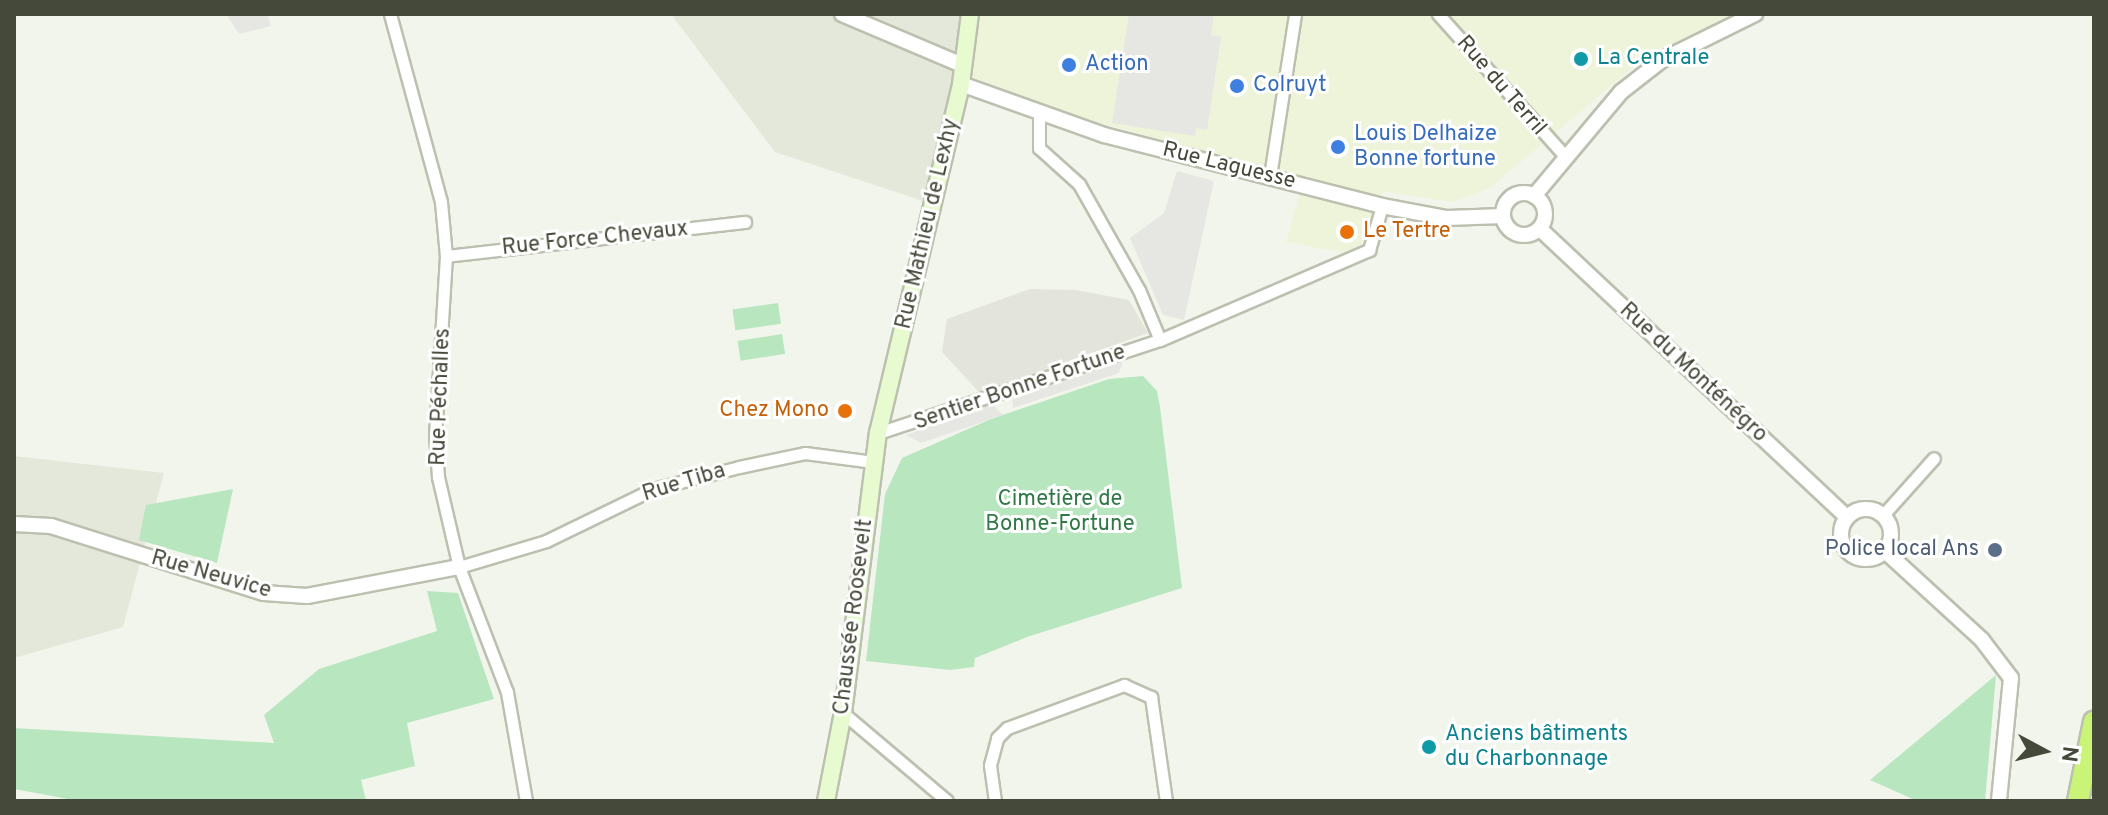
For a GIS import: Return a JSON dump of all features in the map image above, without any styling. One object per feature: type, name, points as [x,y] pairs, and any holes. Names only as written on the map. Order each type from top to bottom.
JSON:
[{"type":"highway","points":[[2078,801],[2094,722]]},
{"type":"main road","name":"Rue Mathieu de Lexhy","points":[[878,433],[961,84],[970,14]]},
{"type":"main road","name":"Chaussée Roosevelt","points":[[826,801],[843,713],[878,433]]},
{"type":"street","name":"Rue Péchalles","points":[[390,14],[438,188],[446,256],[435,434],[438,477],[459,567],[507,692],[526,801]]},
{"type":"street","points":[[842,14],[962,65]]},
{"type":"street","points":[[1270,176],[1295,14]]},
{"type":"street","name":"Rue du Terril","points":[[1438,14],[1565,156]]},
{"type":"street","points":[[1534,196],[1544,208],[1540,229],[1528,236],[1514,233],[1503,216],[1510,198],[1534,196],[1621,92],[1662,60],[1755,14]]},
{"type":"street","name":"Rue Laguesse","points":[[961,84],[1039,114],[1382,206],[1447,218],[1503,216]]},
{"type":"street","points":[[1039,114],[1039,148],[1079,184],[1139,290],[1160,340]]},
{"type":"street","name":"Sentier Bonne Fortune","points":[[878,433],[1160,340],[1369,250],[1382,206]]},
{"type":"street","name":"Rue Force Chevaux","points":[[446,256],[745,222]]},
{"type":"street","name":"Rue du Monténégro","points":[[1540,229],[1847,517]]},
{"type":"street","name":"Rue Tiba","points":[[459,567],[546,541],[653,489],[805,453],[873,462]]},
{"type":"street","points":[[1883,515],[1934,458]]},
{"type":"street","points":[[1865,508],[1883,515],[1891,535],[1885,551],[1867,559],[1850,554],[1841,533],[1847,517],[1865,508]]},
{"type":"street","name":"Rue Neuvice","points":[[14,524],[51,526],[264,593],[307,596],[459,567]]},
{"type":"street","points":[[1885,551],[1982,640],[2011,678],[1999,801]]},
{"type":"street","points":[[995,801],[990,765],[997,738],[1007,728],[1124,685],[1151,697],[1166,801]]},
{"type":"street","points":[[843,713],[947,801]]},
{"type":"shaded area","points":[[226,14],[267,14],[271,26],[239,34]]},
{"type":"shaded area","points":[[671,14],[972,14],[932,204],[775,152]]},
{"type":"shaded area","points":[[979,14],[1740,14],[1647,55],[1490,188],[1452,202],[1383,191],[1361,247],[1346,253],[1286,242],[1304,178],[1067,114],[973,77]]},
{"type":"shaded area","points":[[1129,14],[1214,14],[1211,35],[1221,37],[1207,130],[1196,128],[1195,136],[1112,123]]},
{"type":"shaded area","points":[[1177,171],[1214,181],[1184,320],[1163,315],[1130,238],[1164,213]]},
{"type":"shaded area","points":[[1030,289],[1076,290],[1129,300],[1148,333],[980,393],[942,352],[947,319]]},
{"type":"shaded area","points":[[1124,359],[1119,373],[1013,408],[1012,398]]},
{"type":"shaded area","points":[[992,404],[1003,415],[921,443],[906,435]]},
{"type":"shaded area","points":[[14,456],[164,473],[123,627],[14,658]]},
{"type":"green space","points":[[778,303],[781,324],[735,330],[732,309]]},
{"type":"green space","points":[[782,334],[785,354],[741,361],[738,341]]},
{"type":"green space","name":"Cimetière de Bonne-Fortune","points":[[1143,376],[1157,391],[1160,407],[1182,588],[1027,637],[975,658],[974,667],[950,670],[866,661],[885,494],[902,458],[991,419],[1109,379]]},
{"type":"green space","points":[[233,489],[217,563],[139,540],[146,505]]},
{"type":"green space","points":[[427,591],[458,593],[494,699],[407,723],[415,766],[361,780],[366,801],[79,801],[14,789],[14,728],[274,743],[264,715],[319,669],[437,631]]},
{"type":"green space","points":[[1996,675],[1985,801],[1917,801],[1870,780]]},
{"type":"place","name":"La Centrale","points":[[1581,59]]},
{"type":"place","name":"Action","points":[[1069,65]]},
{"type":"place","name":"Colruyt","points":[[1237,86]]},
{"type":"place","name":"Louis Delhaize Bonne fortune","points":[[1338,147]]},
{"type":"place","name":"Le Tertre","points":[[1347,232]]},
{"type":"place","name":"Chez Mono","points":[[845,411]]},
{"type":"place","name":"Police local Ans","points":[[1995,550]]},
{"type":"place","name":"Anciens bâtiments du Charbonnage","points":[[1429,747]]}]
